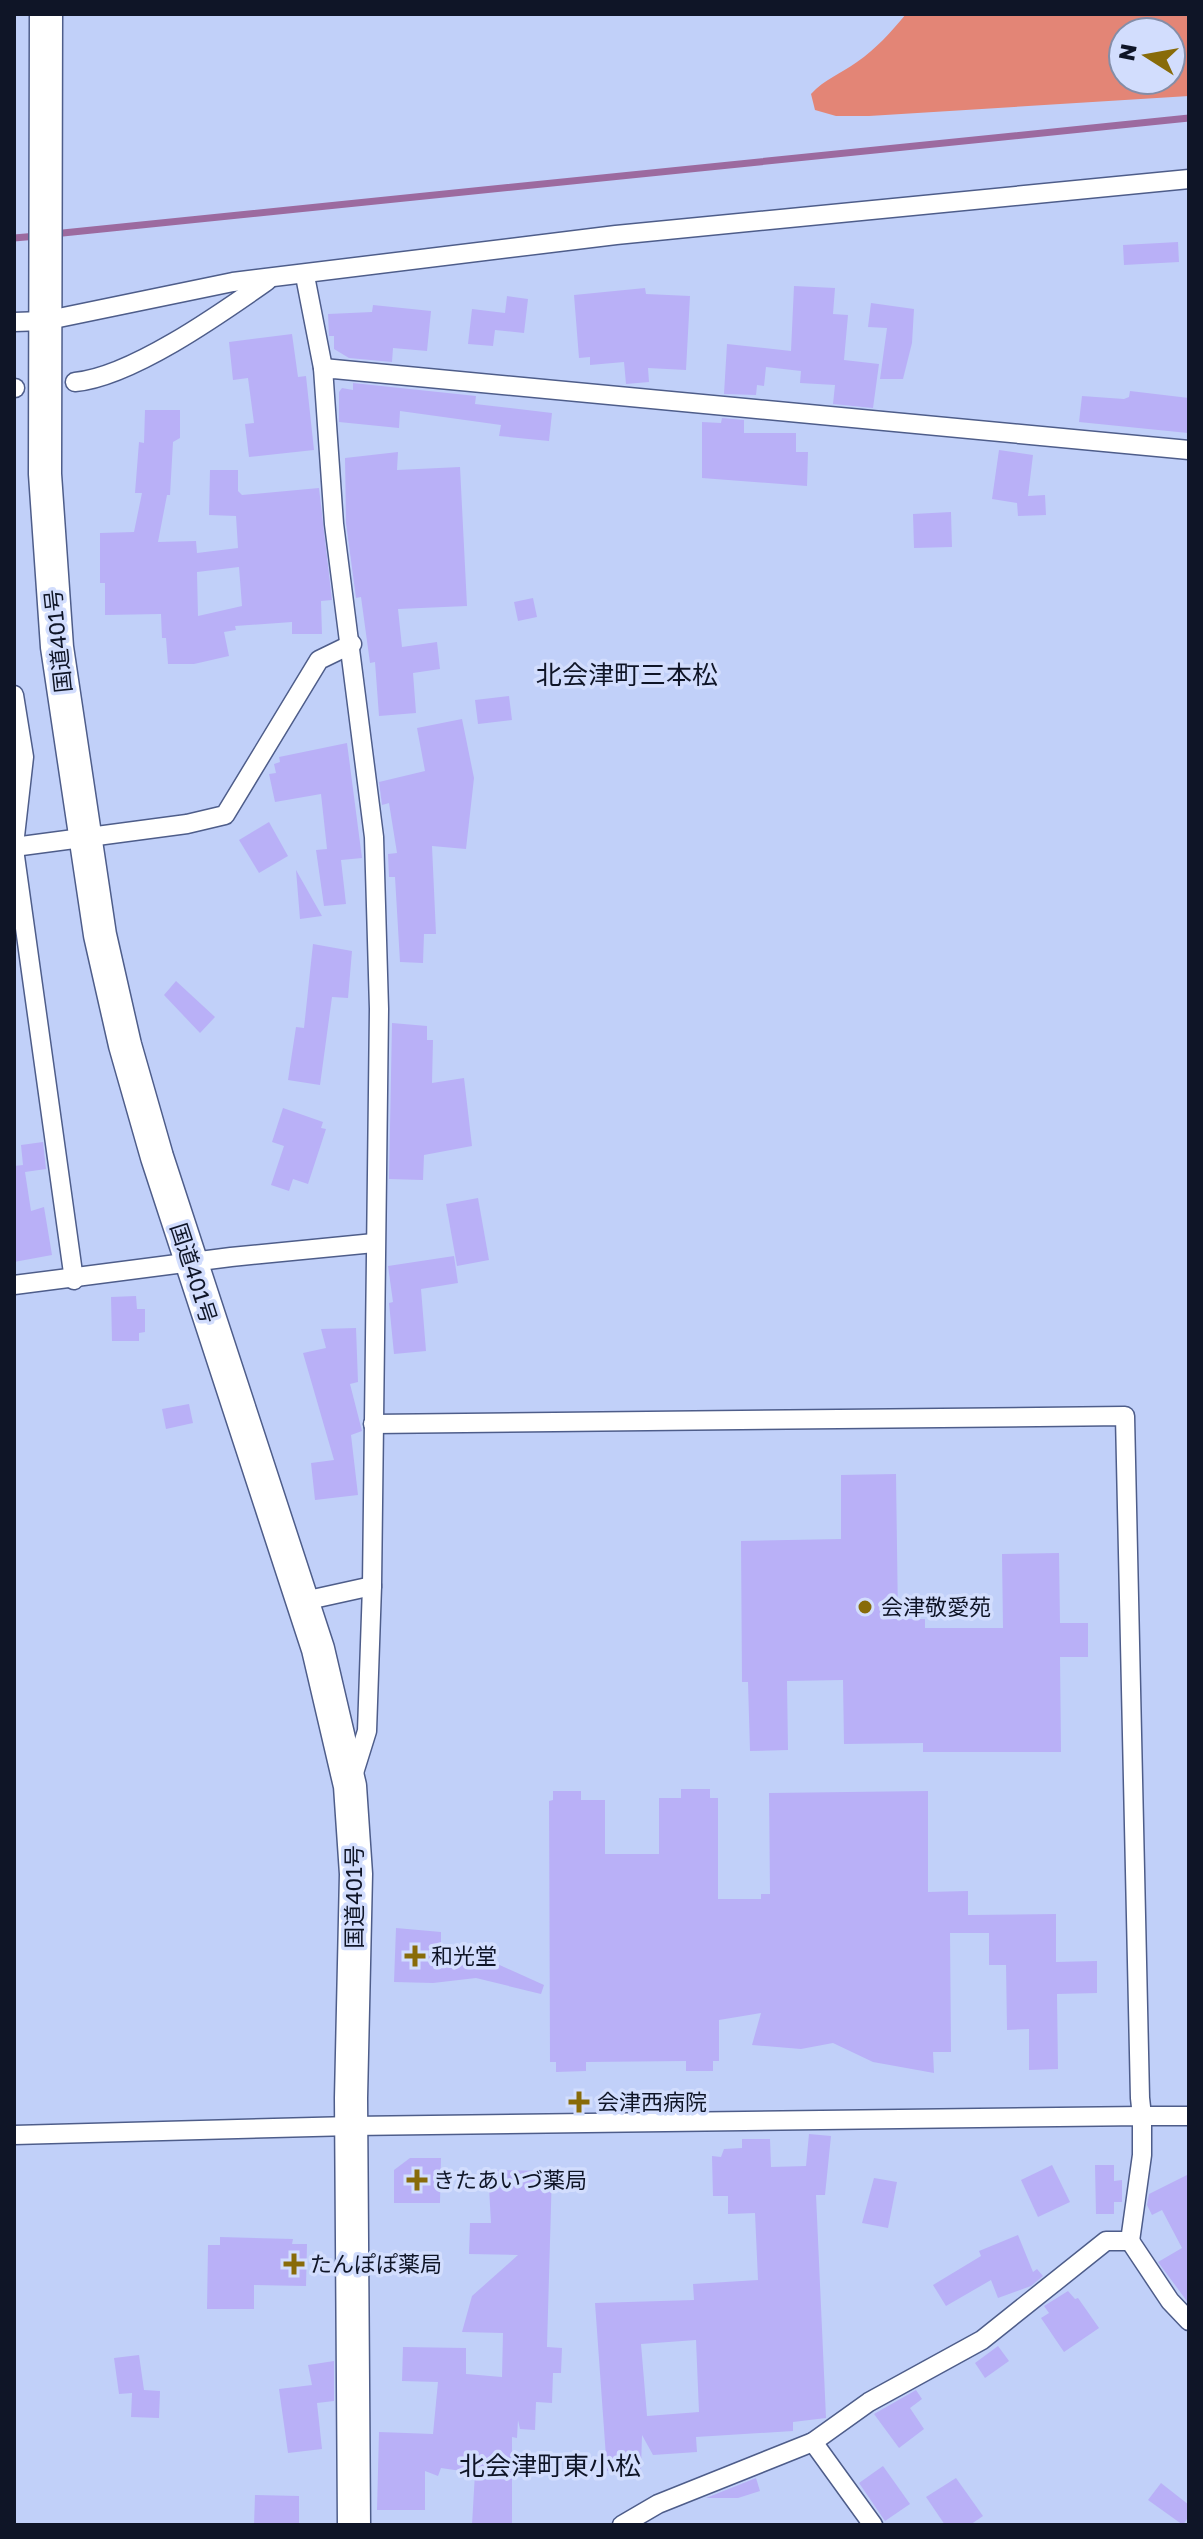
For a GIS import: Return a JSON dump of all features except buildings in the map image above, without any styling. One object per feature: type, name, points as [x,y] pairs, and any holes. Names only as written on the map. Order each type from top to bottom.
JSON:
[{"type":"highway","name":"国道401号","points":[[46,14],[34,314],[57,647],[100,935],[125,1045],[191,1262],[304,1601],[333,1704],[350,1786],[356,1874],[352,2126],[354,2525]]},
{"type":"street","points":[[34,314],[233,282],[305,276],[630,234],[1189,179]]},
{"type":"street","points":[[305,276],[323,368],[334,524],[352,644],[374,853],[379,1009],[372,1586],[367,1731],[350,1786]]},
{"type":"street","points":[[75,382],[92,381],[128,366],[235,304],[269,279]]},
{"type":"street","points":[[323,368],[1189,450]]},
{"type":"street","points":[[14,847],[187,824],[225,815],[319,660],[352,644]]},
{"type":"street","points":[[14,695],[24,757],[14,847],[74,1280]]},
{"type":"street","points":[[14,1285],[374,1243]]},
{"type":"street","points":[[373,1424],[1125,1416],[1142,2116],[1142,2155],[1130,2241],[1170,2301],[1189,2321]]},
{"type":"street","points":[[304,1601],[372,1586]]},
{"type":"street","points":[[14,2135],[352,2126],[1189,2116]]},
{"type":"street","points":[[622,2525],[658,2504],[813,2442],[869,2402],[982,2340],[1106,2241],[1130,2241]]},
{"type":"street","points":[[813,2442],[873,2525]]},
{"type":"shaded area","points":[[906,14],[1189,14],[1189,96],[869,116],[836,116],[815,110],[811,94],[871,52]]},
{"type":"waterway","points":[[53,234],[1189,118]]},
{"type":"waterway","points":[[14,238],[37,236]]},
{"type":"place","name":"会津敬愛苑","points":[[865,1607]]},
{"type":"place","name":"和光堂","points":[[415,1956]]},
{"type":"place","name":"会津西病院","points":[[579,2102]]},
{"type":"place","name":"きたあいづ薬局","points":[[417,2180]]},
{"type":"place","name":"たんぽぽ薬局","points":[[294,2264]]},
{"type":"district","name":"北会津町三本松","points":[[627,675]]},
{"type":"district","name":"北会津町東小松","points":[[550,2466]]}]
